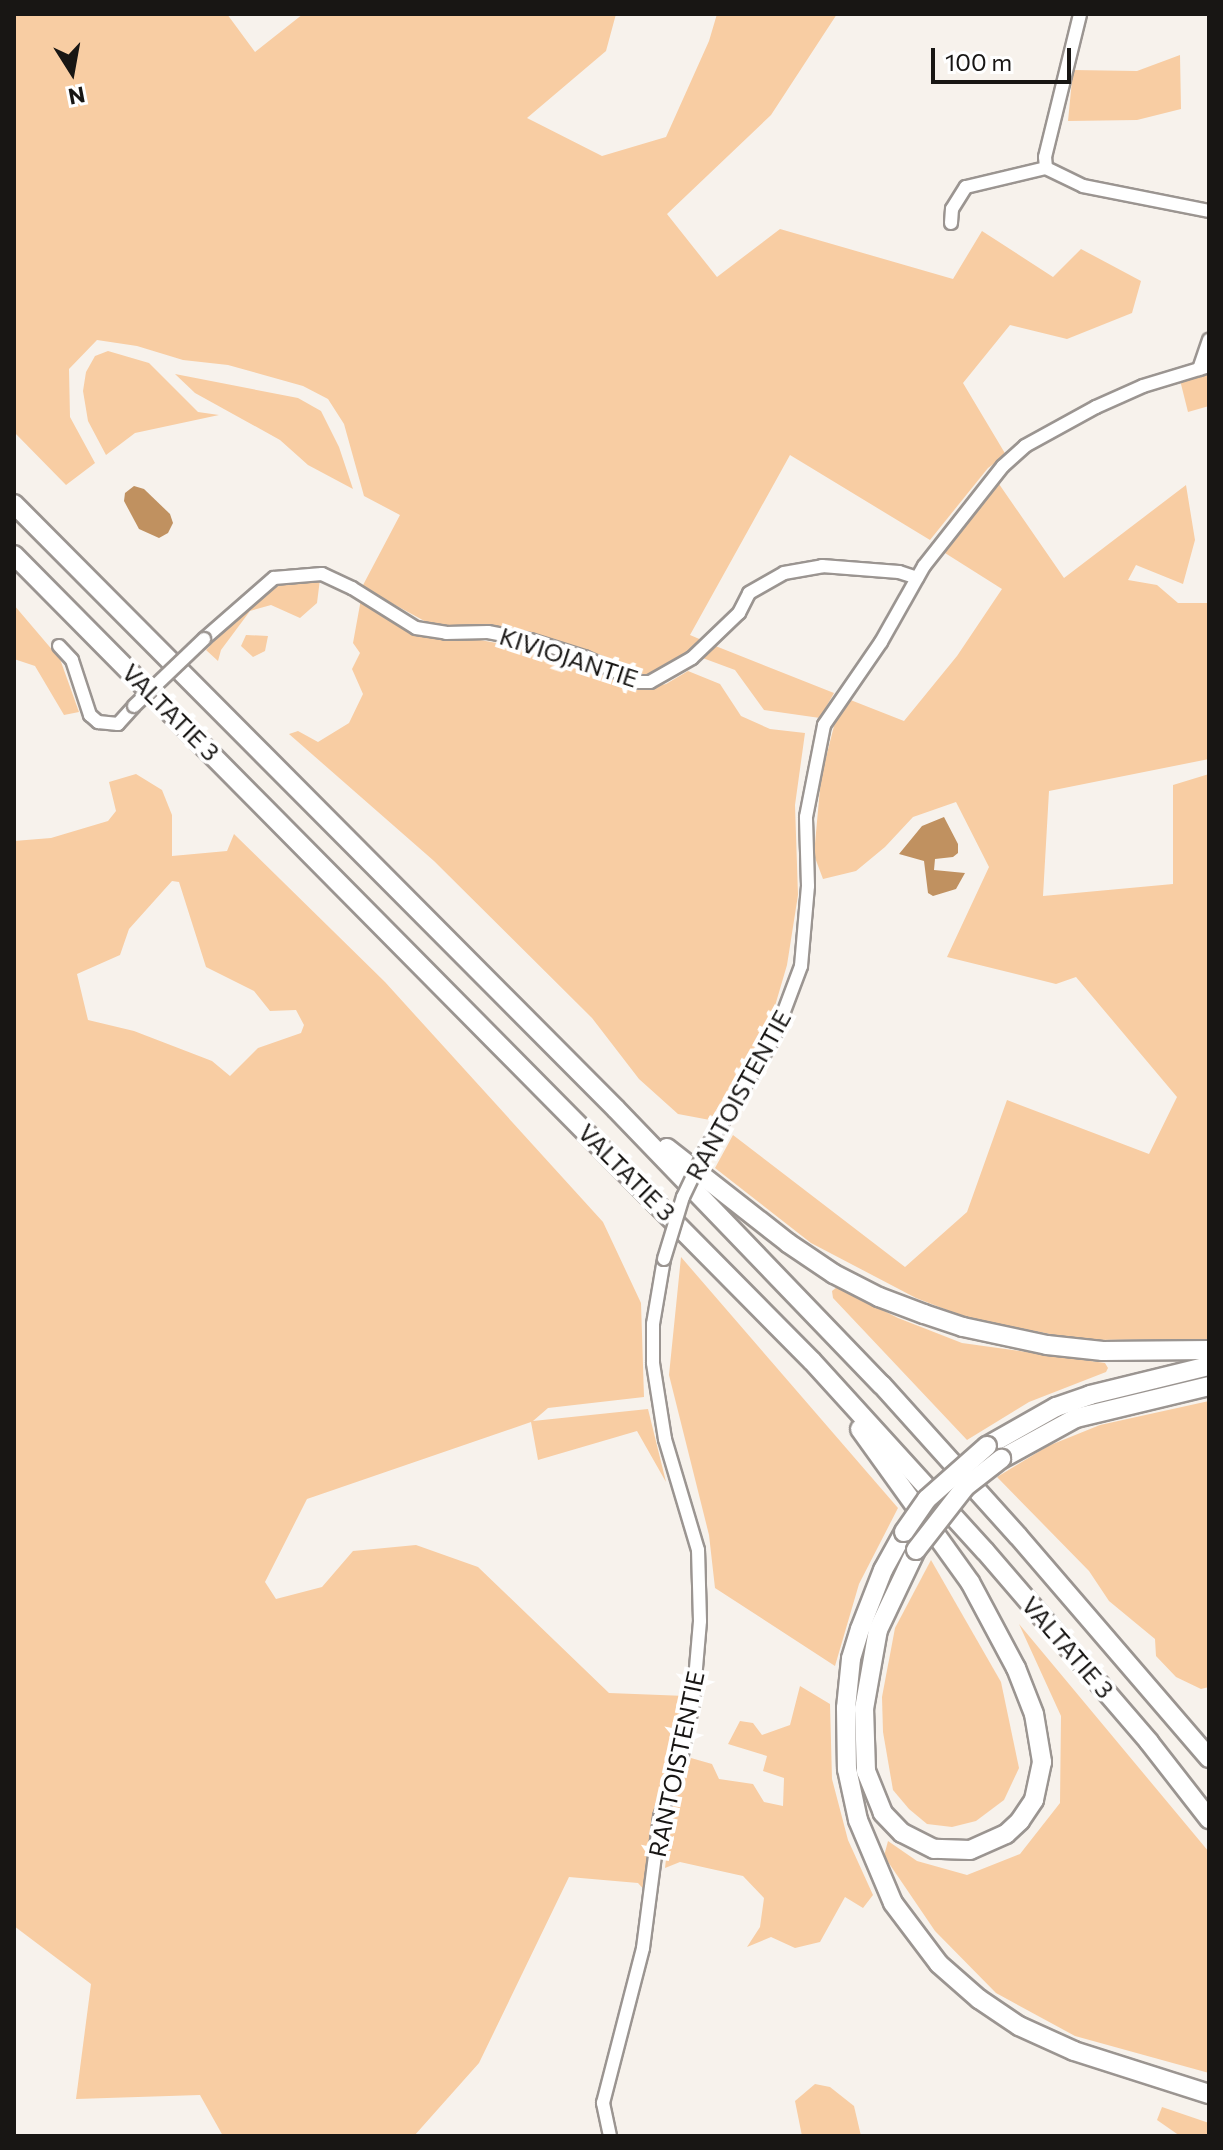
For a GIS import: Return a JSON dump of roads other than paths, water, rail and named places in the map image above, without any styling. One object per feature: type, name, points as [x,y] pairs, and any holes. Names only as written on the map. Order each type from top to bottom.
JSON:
[{"type":"highway","name":"VALTATIE 3","points":[[14,504],[616,1109],[882,1385],[1018,1536],[1209,1758]]},
{"type":"highway","name":"VALTATIE 3","points":[[14,555],[812,1361],[985,1551],[1149,1742],[1209,1819]]},
{"type":"highway","points":[[616,1109],[788,1243],[834,1274],[879,1297],[963,1327],[1047,1345],[1103,1351],[1209,1350]]},
{"type":"highway","points":[[812,1361],[970,1582],[1016,1668],[1034,1714],[1041,1772],[1030,1808],[1000,1838],[961,1851],[926,1847],[895,1828],[876,1799],[865,1761],[864,1709],[878,1630],[916,1550],[965,1487],[1001,1459],[1076,1418],[1209,1386]]},
{"type":"highway","points":[[1209,1366],[1090,1395],[1056,1407],[987,1446],[927,1499],[883,1570],[860,1629],[851,1659],[846,1708],[847,1769],[858,1820],[893,1903],[939,1964],[979,1999],[1019,2026],[1074,2051],[1209,2094]]},
{"type":"street","points":[[1046,168],[1045,157],[1080,14]]},
{"type":"street","points":[[951,223],[952,209],[966,187],[1046,168],[1083,186],[1209,211]]},
{"type":"street","points":[[1204,367],[1209,340]]},
{"type":"street","name":"RANTOISTENTIE","points":[[610,2136],[603,2103],[643,1948],[660,1817],[682,1754],[693,1703],[700,1621],[698,1550],[665,1439],[653,1363],[653,1324],[664,1259],[683,1197],[706,1149],[774,1038],[801,966],[808,886],[806,817],[824,725],[881,642],[917,578],[1003,466],[1025,446],[1096,407],[1143,386],[1204,367]]},
{"type":"street","name":"KIVIOJANTIE","points":[[59,646],[72,660],[90,715],[98,722],[118,724],[204,639],[274,578],[322,574],[352,588],[416,628],[446,633],[488,632],[530,640],[584,657],[639,682],[650,682],[692,658],[739,613],[749,593],[784,573],[822,566],[899,572],[917,578]]}]
